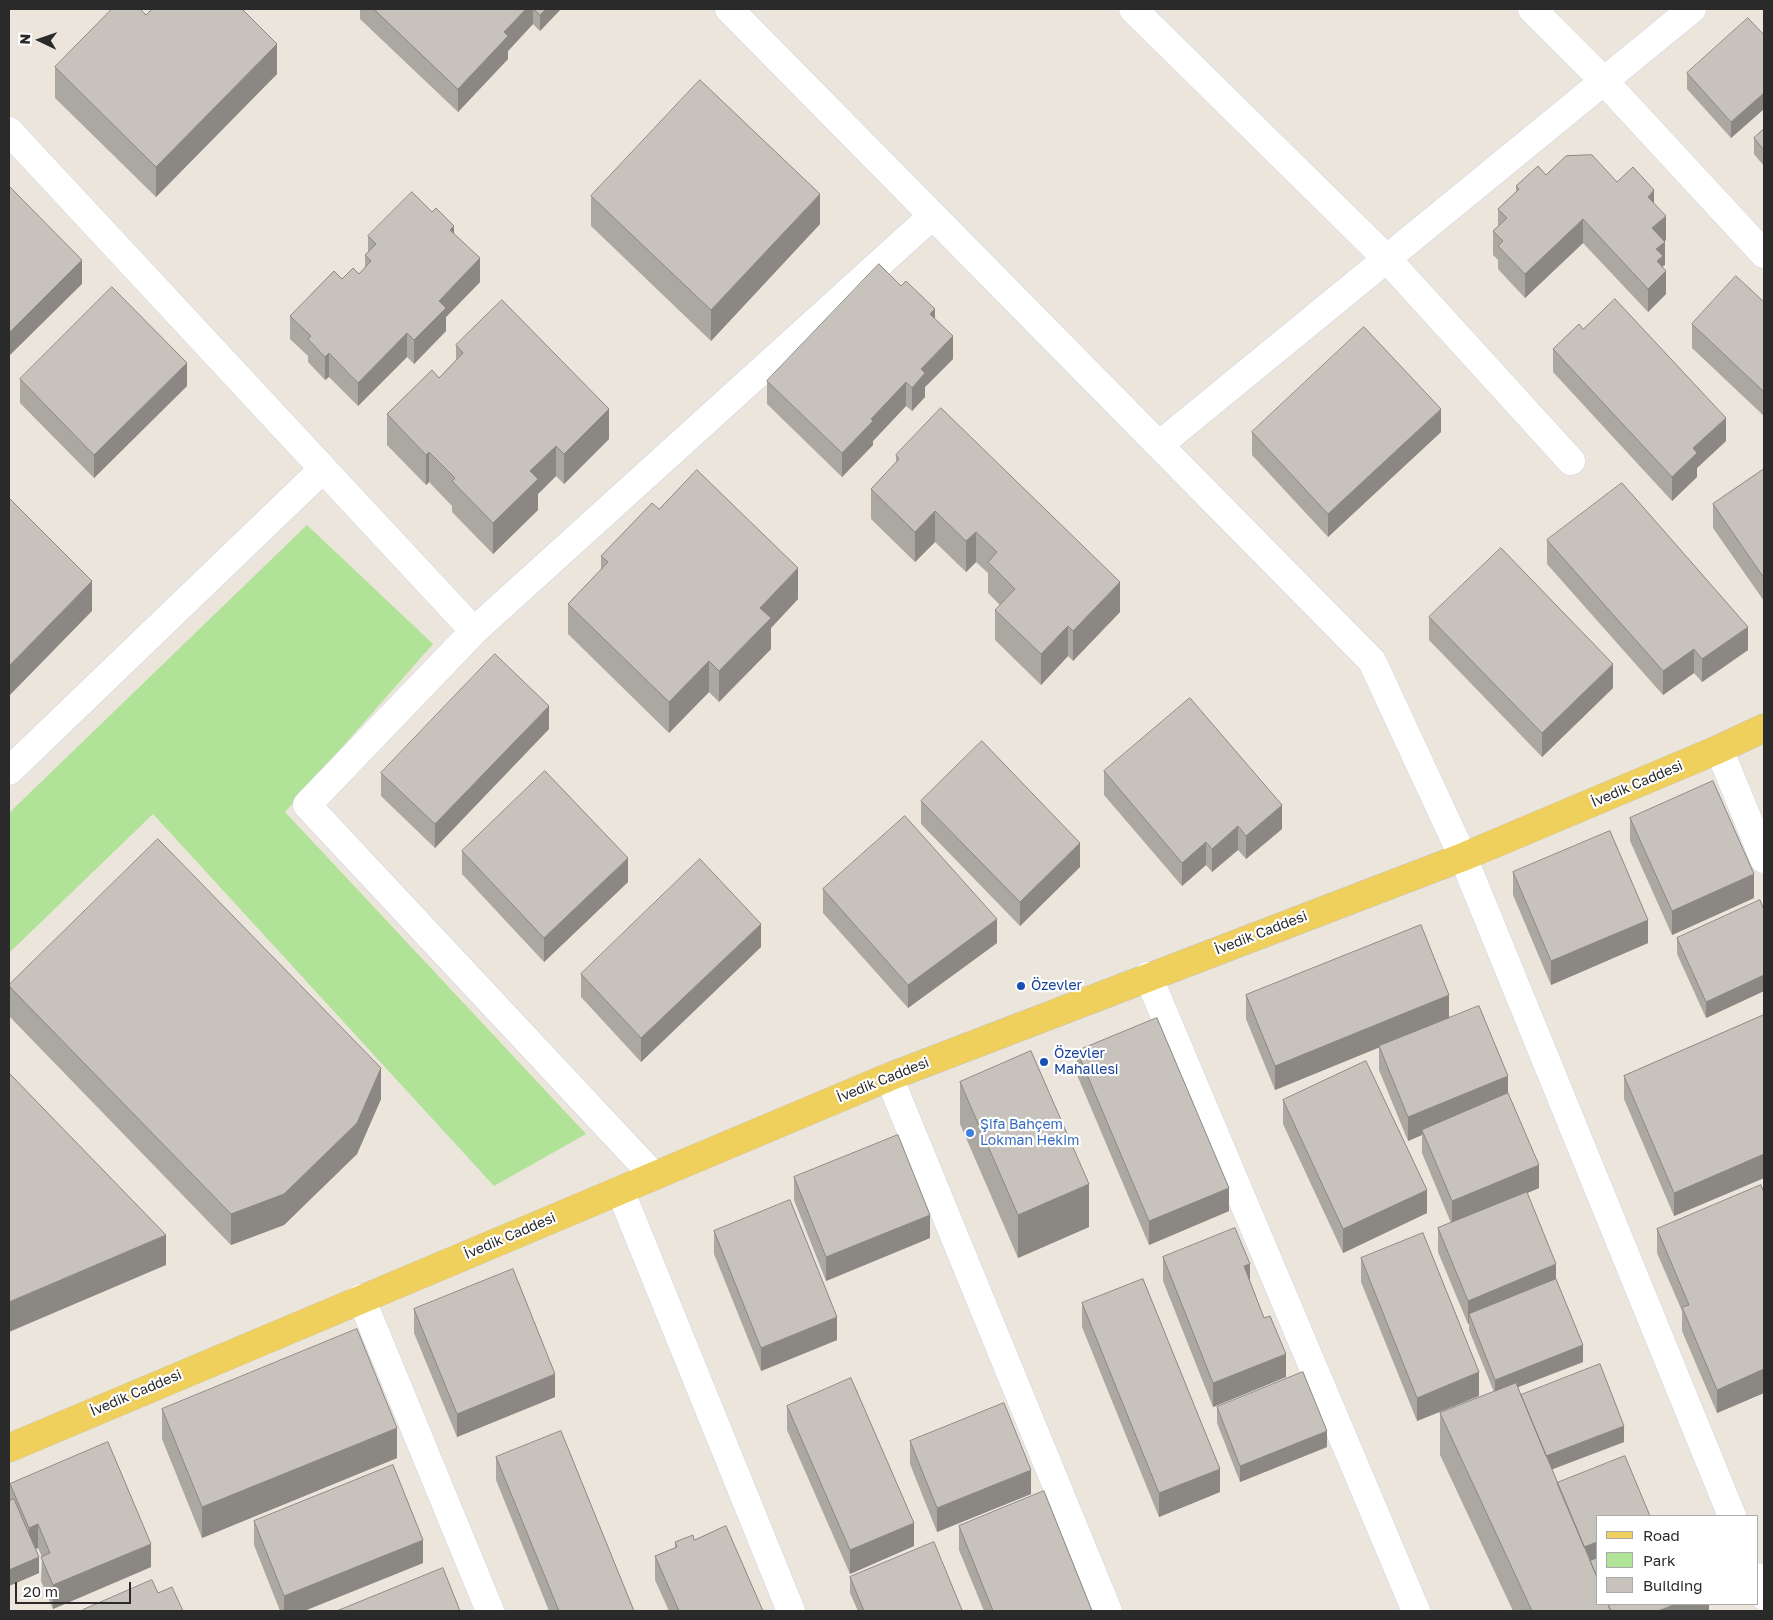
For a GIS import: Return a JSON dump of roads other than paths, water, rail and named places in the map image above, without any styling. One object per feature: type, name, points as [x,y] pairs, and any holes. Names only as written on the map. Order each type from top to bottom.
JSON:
[{"type":"main road","name":"İvedik Caddesi","points":[[9,1448],[889,1077],[1148,976],[1463,857],[1719,749],[1764,728]]},
{"type":"street","points":[[729,9],[1372,661],[1463,857],[1732,1515]]},
{"type":"street","points":[[1133,9],[1387,259],[1571,460]]},
{"type":"street","points":[[1532,9],[1604,81],[1764,254]]},
{"type":"street","points":[[1160,445],[1692,9]]},
{"type":"street","points":[[9,130],[474,631]]},
{"type":"street","points":[[654,1176],[307,805],[474,631],[932,216]]},
{"type":"street","points":[[9,771],[323,469]]},
{"type":"street","points":[[1719,749],[1764,859]]},
{"type":"street","points":[[1148,976],[1416,1611]]},
{"type":"street","points":[[889,1077],[1108,1611]]},
{"type":"street","points":[[620,1190],[791,1611]]},
{"type":"street","points":[[361,1298],[490,1611]]},
{"type":"street","points":[[1758,1580],[1764,1596]]},
{"type":"place","name":"Özevler","points":[[1021,986]]},
{"type":"place","name":"Özevler Mahallesi","points":[[1044,1062]]},
{"type":"place","name":"Şifa Bahçem Lokman Hekim","points":[[970,1133]]}]
